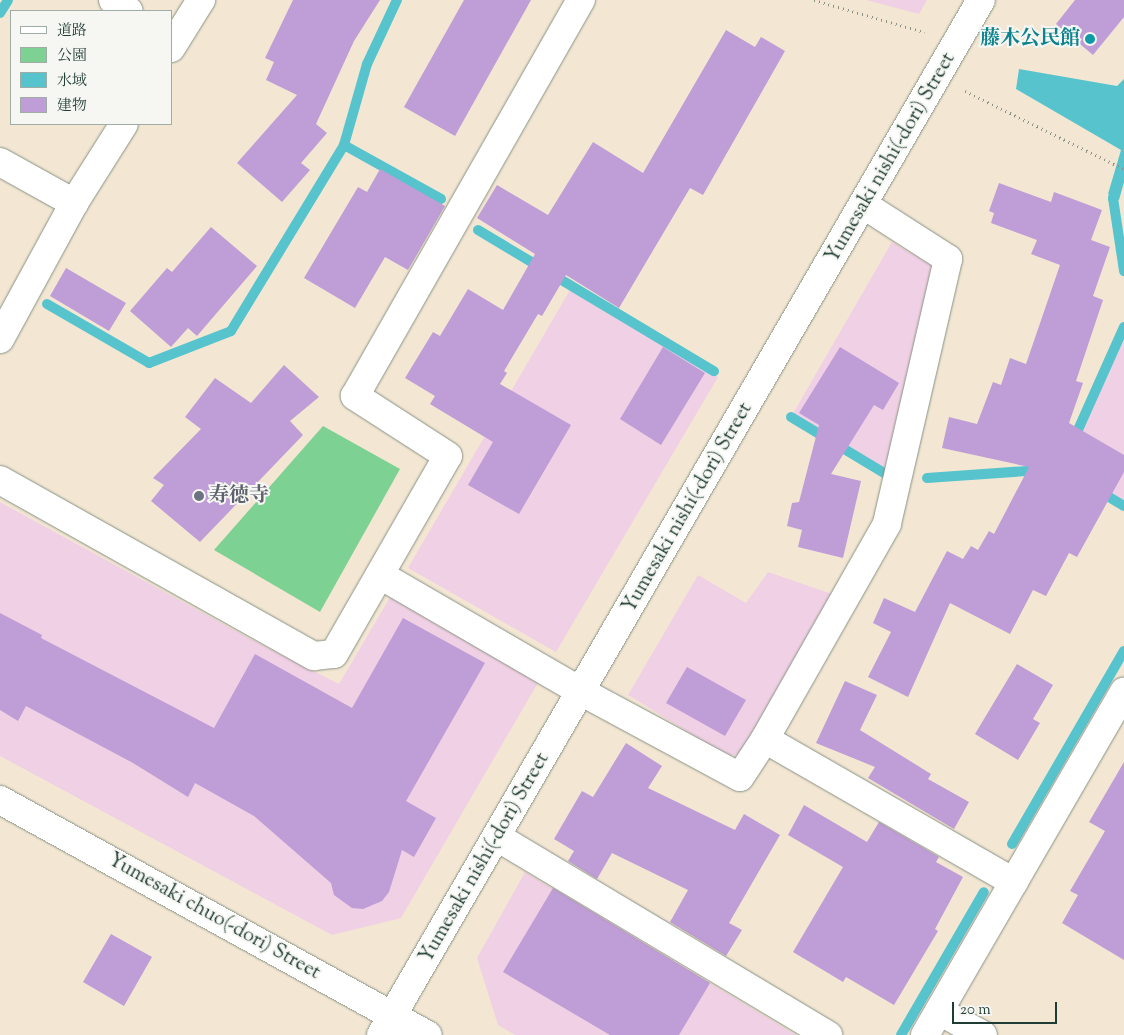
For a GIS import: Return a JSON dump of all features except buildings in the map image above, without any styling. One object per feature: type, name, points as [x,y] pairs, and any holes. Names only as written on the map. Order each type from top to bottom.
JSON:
[{"type":"street","points":[[113,0],[128,10]]},
{"type":"street","points":[[172,44],[201,0]]},
{"type":"street","points":[[0,480],[314,656],[334,654],[448,456],[355,396],[581,0]]},
{"type":"street","name":"Yumesaki nishi(-dori) Street","points":[[387,1025],[582,692],[981,0]]},
{"type":"street","points":[[0,339],[74,203],[123,125]]},
{"type":"street","points":[[0,162],[74,203]]},
{"type":"street","points":[[380,575],[582,692],[740,777],[765,739],[887,524],[948,259],[864,205]]},
{"type":"street","points":[[925,1035],[1124,692]]},
{"type":"street","points":[[765,739],[1014,882]]},
{"type":"street","name":"Yumesaki chuo(-dori) Street","points":[[0,800],[387,1025],[428,1035]]},
{"type":"street","points":[[497,837],[828,1035]]},
{"type":"street","points":[[939,1010],[983,1035]]},
{"type":"path","points":[[814,0],[924,32]]},
{"type":"path","points":[[937,79],[1124,169]]},
{"type":"shaded area","points":[[866,0],[927,0],[919,14]]},
{"type":"shaded area","points":[[892,242],[936,268],[886,474],[791,417]]},
{"type":"shaded area","points":[[570,290],[718,377],[556,652],[408,568]]},
{"type":"shaded area","points":[[1124,340],[1124,503],[1064,469]]},
{"type":"shaded area","points":[[0,502],[256,642],[339,684],[392,594],[539,681],[401,918],[332,935],[0,756]]},
{"type":"shaded area","points":[[768,572],[835,595],[747,753],[727,756],[628,695],[698,575],[746,603]]},
{"type":"shaded area","points":[[525,872],[796,1035],[515,1035],[498,1025],[477,958]]},
{"type":"green space","points":[[323,426],[400,469],[320,612],[214,550]]},
{"type":"water","points":[[1019,69],[1117,86],[1124,79],[1124,182],[1119,200],[1108,194],[1121,150],[1016,89]]},
{"type":"waterway","points":[[0,13],[8,0]]},
{"type":"waterway","points":[[397,0],[367,64],[344,145],[441,199]]},
{"type":"waterway","points":[[47,304],[149,363],[231,331],[344,145]]},
{"type":"waterway","points":[[1124,160],[1113,198],[1124,271]]},
{"type":"waterway","points":[[478,230],[714,371]]},
{"type":"waterway","points":[[1073,441],[1124,327]]},
{"type":"waterway","points":[[791,417],[886,474]]},
{"type":"waterway","points":[[927,478],[1040,470]]},
{"type":"waterway","points":[[1099,491],[1124,506]]},
{"type":"waterway","points":[[1012,844],[1124,651]]},
{"type":"waterway","points":[[901,1035],[984,892]]},
{"type":"place","name":"藤木公民館","points":[[1090,39]]},
{"type":"place","name":"寿徳寺","points":[[199,496]]}]
